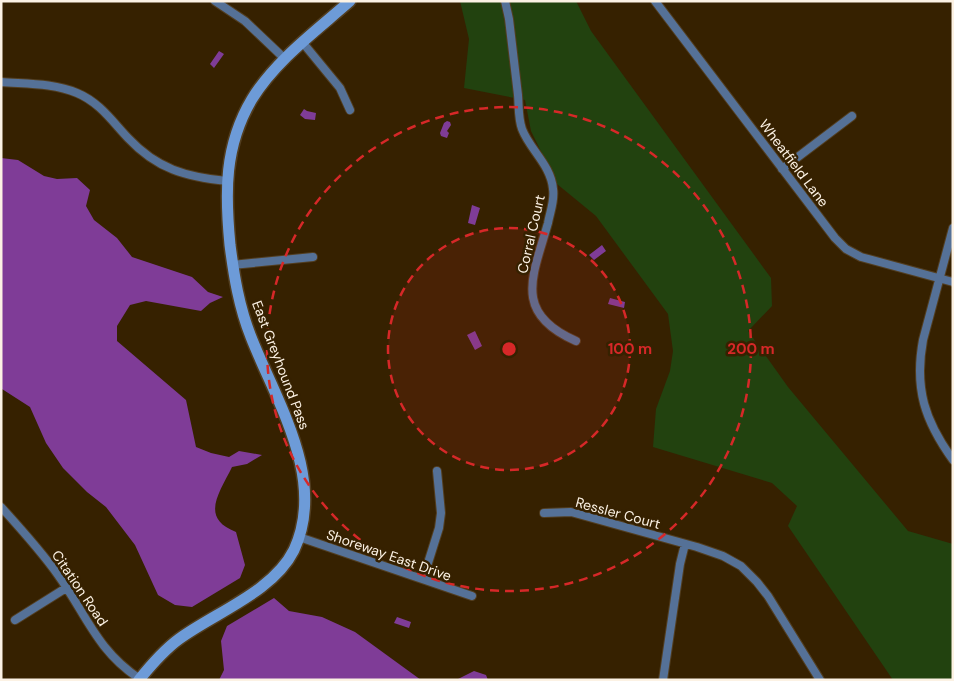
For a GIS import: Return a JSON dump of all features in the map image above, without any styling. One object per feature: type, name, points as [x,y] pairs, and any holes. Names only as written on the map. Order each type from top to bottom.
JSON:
[{"type":"street","points":[[215,1],[245,21],[285,59]]},
{"type":"street","name":"East Greyhound Pass","points":[[140,679],[177,640],[266,585],[284,566],[299,537],[303,519],[305,489],[297,447],[250,335],[238,296],[232,265],[226,208],[227,181],[231,150],[244,114],[261,86],[285,59],[350,1]]},
{"type":"street","name":"Corral Court","points":[[505,1],[509,19],[522,128],[546,168],[553,188],[552,206],[532,281],[533,298],[539,314],[547,325],[561,335],[576,341]]},
{"type":"street","name":"Wheatfield Lane","points":[[655,1],[835,238],[852,253],[861,257],[953,282]]},
{"type":"street","points":[[303,43],[340,88],[350,110]]},
{"type":"street","points":[[1,82],[45,86],[77,93],[100,107],[143,153],[161,165],[186,176],[227,181]]},
{"type":"street","points":[[782,169],[852,116]]},
{"type":"street","points":[[953,228],[920,358],[920,387],[931,426],[953,460]]},
{"type":"street","points":[[232,265],[312,257]]},
{"type":"street","points":[[423,579],[439,528],[441,513],[437,472]]},
{"type":"street","name":"Citation Road","points":[[1,507],[58,575],[110,656],[125,670],[140,679]]},
{"type":"street","name":"Ressler Court","points":[[544,513],[571,512],[723,556],[741,566],[768,596],[820,680]]},
{"type":"street","name":"Shoreway East Drive","points":[[299,537],[472,596]]},
{"type":"street","points":[[663,680],[680,564],[685,544]]},
{"type":"street","points":[[15,620],[66,588]]},
{"type":"green space","points":[[460,1],[576,1],[591,31],[771,278],[772,306],[748,331],[788,387],[908,531],[953,544],[953,680],[893,680],[788,526],[797,506],[772,483],[653,447],[656,409],[670,371],[673,351],[668,314],[596,216],[557,184],[531,131],[525,100],[464,88],[469,39]]},
{"type":"shaded area","points":[[219,51],[224,54],[214,68],[210,64]]},
{"type":"shaded area","points":[[304,109],[316,113],[315,120],[305,119],[300,115]]},
{"type":"shaded area","points":[[447,121],[451,125],[447,131],[449,133],[447,138],[441,136],[440,133],[444,123]]},
{"type":"shaded area","points":[[1,158],[18,160],[44,176],[57,179],[77,178],[90,190],[86,206],[94,220],[117,238],[132,257],[192,277],[208,292],[223,297],[210,303],[201,311],[146,301],[130,305],[117,326],[117,341],[186,400],[196,447],[229,457],[239,451],[262,455],[247,464],[232,467],[218,495],[216,504],[215,512],[218,519],[225,526],[236,532],[245,565],[240,578],[192,607],[175,605],[158,595],[135,545],[106,507],[87,492],[63,468],[46,443],[30,407],[2,389]]},
{"type":"shaded area","points":[[472,205],[480,208],[475,225],[468,223]]},
{"type":"shaded area","points":[[602,245],[606,251],[594,260],[589,255]]},
{"type":"shaded area","points":[[610,298],[625,302],[624,308],[608,304]]},
{"type":"shaded area","points":[[475,331],[482,346],[475,350],[467,335]]},
{"type":"shaded area","points":[[274,598],[289,611],[322,617],[355,632],[421,680],[219,680],[224,670],[221,641],[227,626]]},
{"type":"shaded area","points":[[397,617],[411,622],[409,628],[394,623]]},
{"type":"shaded area","points":[[474,671],[486,675],[488,680],[456,680]]}]
